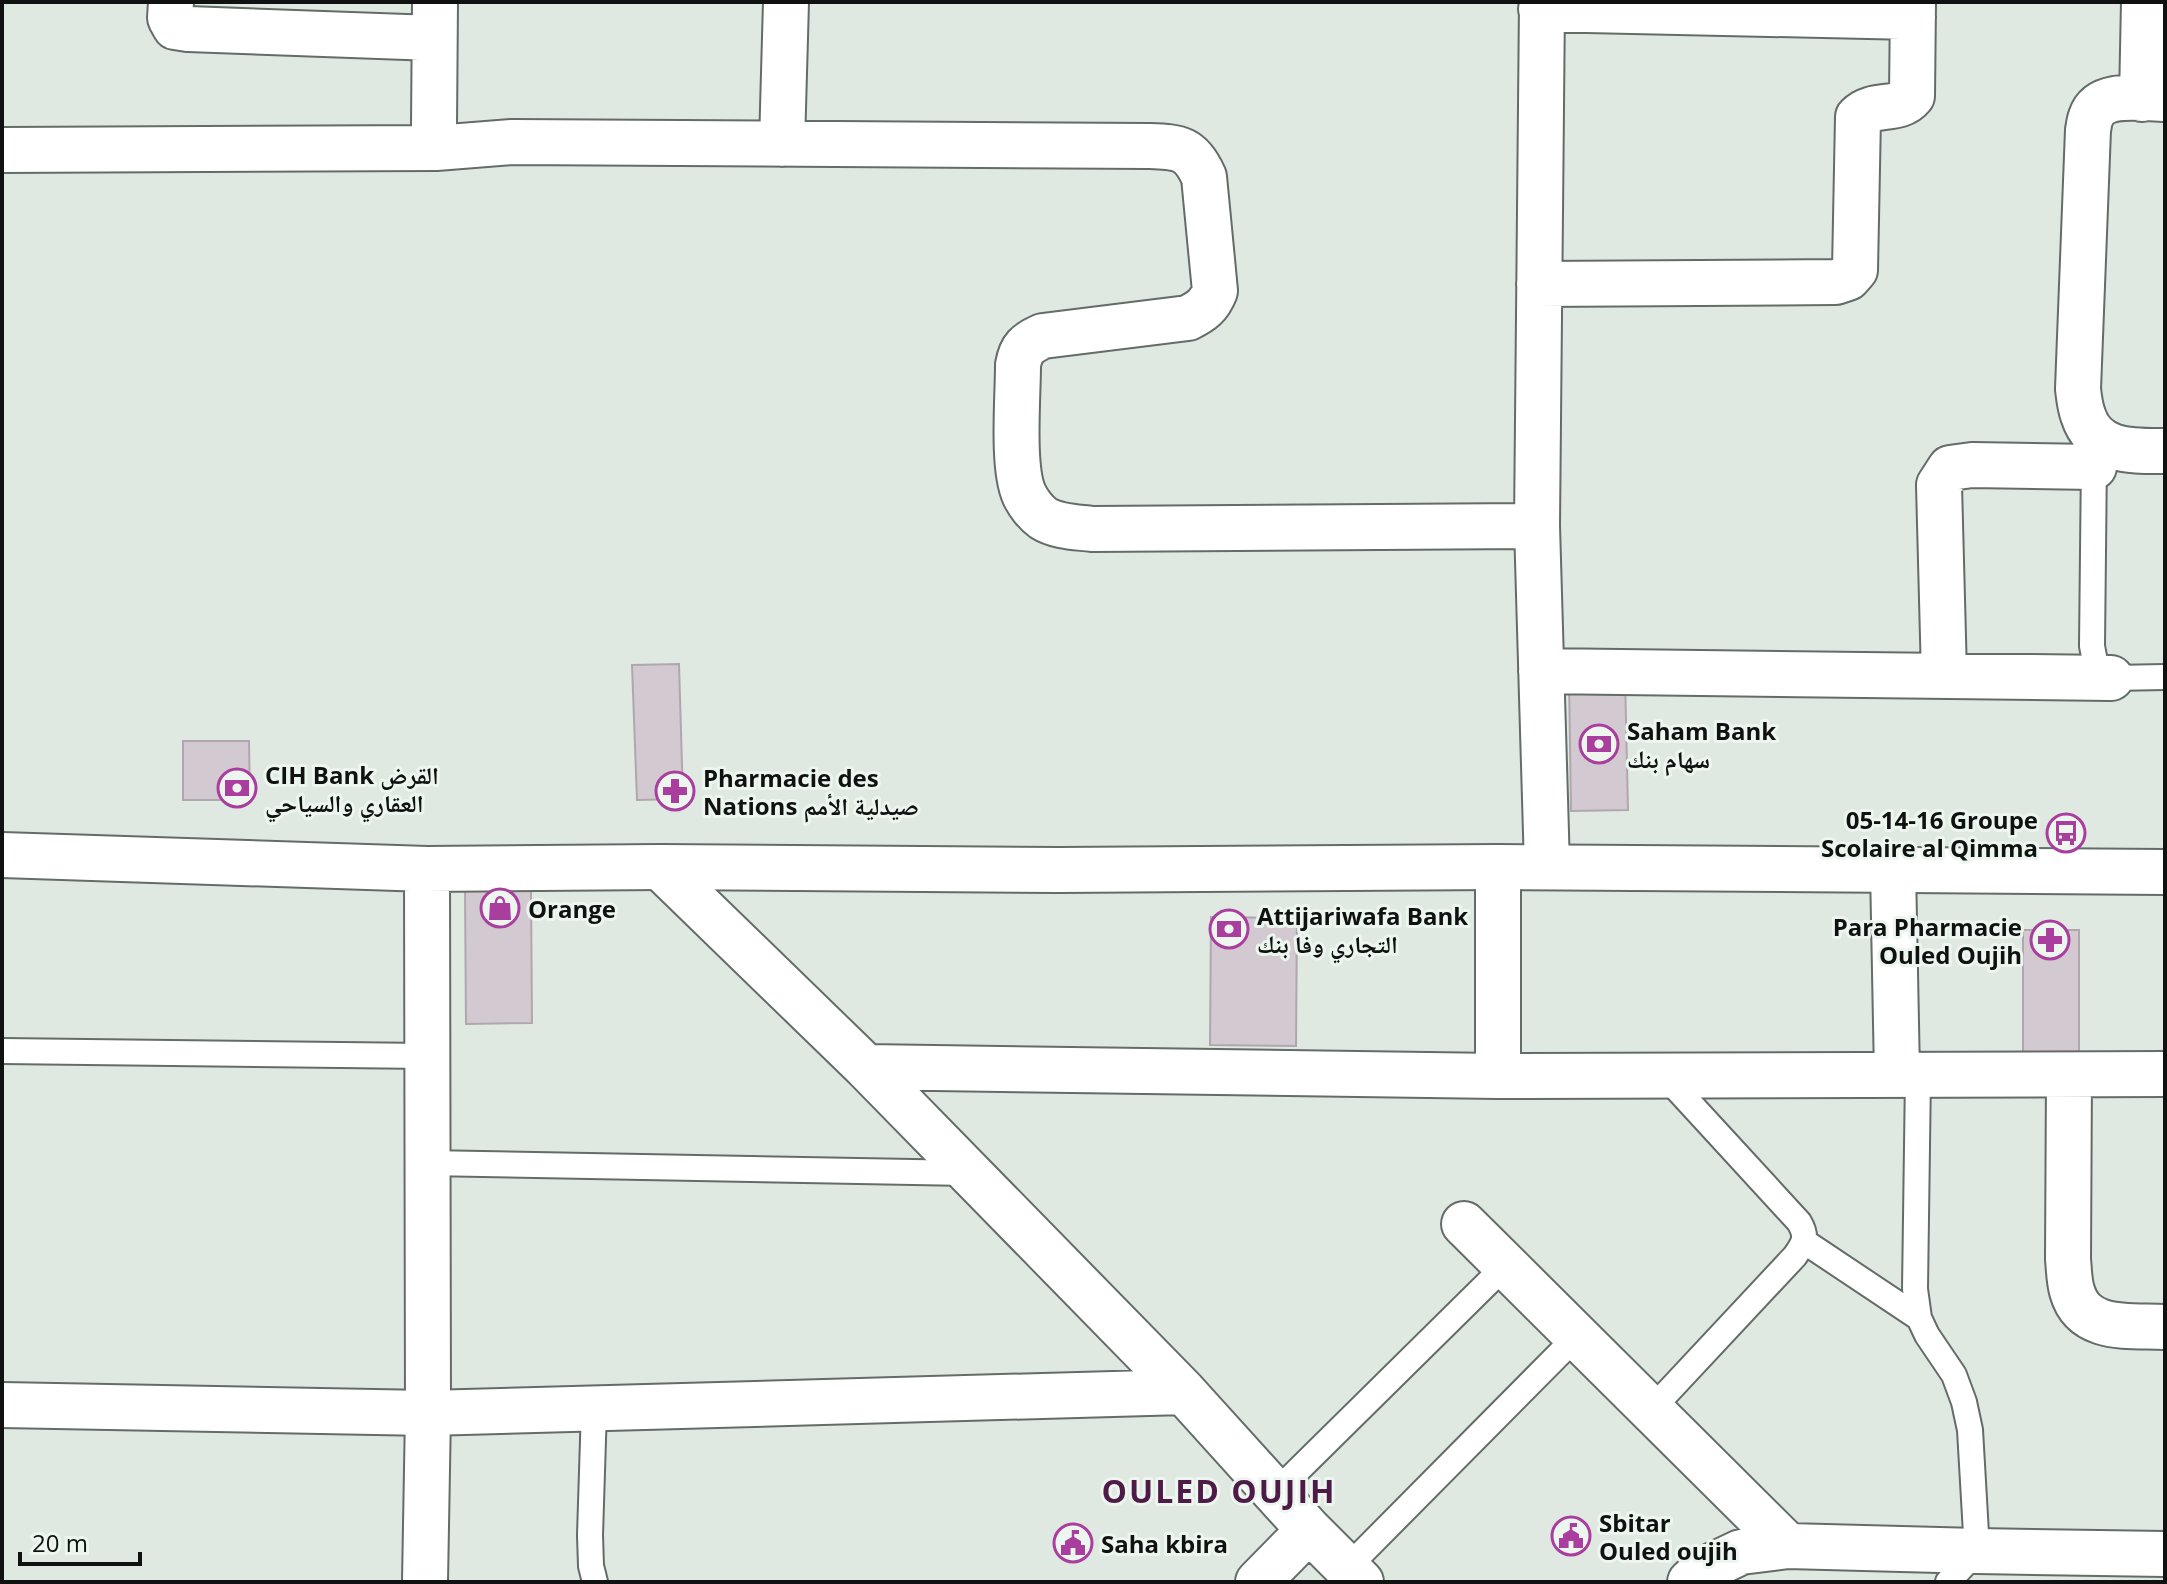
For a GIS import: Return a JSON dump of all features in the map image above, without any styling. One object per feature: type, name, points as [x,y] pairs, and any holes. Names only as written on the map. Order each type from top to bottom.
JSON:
[{"type":"street","points":[[171,2],[170,18],[175,27],[321,18],[434,20],[436,148]]},
{"type":"street","points":[[782,144],[786,2]]},
{"type":"street","points":[[2094,450],[2083,418],[2078,389],[2088,130],[2091,115],[2106,101],[2154,99],[2144,2]]},
{"type":"street","points":[[1539,284],[1836,282],[1848,278],[1855,270],[1858,117],[1866,109],[1907,103],[1912,96],[1913,10],[1542,5],[1539,284],[1537,526],[1547,867]]},
{"type":"street","points":[[2,150],[436,148],[512,142],[1171,147],[1184,150],[1197,161],[1204,177],[1215,291],[1209,305],[1188,318],[1043,336],[1029,342],[1020,351],[1018,468],[1024,493],[1032,507],[1043,518],[1060,525],[1092,529],[1537,526]]},
{"type":"street","points":[[1944,675],[1939,485],[1950,468],[2108,446],[2131,451],[2165,451]]},
{"type":"street","points":[[1541,671],[2111,678]]},
{"type":"street","points":[[2,855],[427,869],[1547,867],[2165,872]]},
{"type":"street","points":[[660,867],[866,1067],[1184,1392],[1354,1575]]},
{"type":"street","points":[[1498,867],[1498,1076]]},
{"type":"street","points":[[425,1582],[428,1413],[427,869]]},
{"type":"street","points":[[1893,869],[1908,1075]]},
{"type":"street","points":[[866,1067],[1498,1076],[2165,1074]]},
{"type":"street","points":[[2069,1075],[2068,1259],[2071,1289],[2077,1304],[2087,1316],[2101,1323],[2165,1327]]},
{"type":"street","points":[[1464,1224],[1788,1546]]},
{"type":"street","points":[[2,1405],[428,1413],[1184,1392]]},
{"type":"street","points":[[1258,1582],[1309,1530]]},
{"type":"street","points":[[1690,1582],[1703,1570],[1741,1552],[1788,1546],[1963,1567],[2138,1563]]},
{"type":"lane","points":[[2094,450],[2092,646],[2096,667],[2111,678],[2165,677]]},
{"type":"lane","points":[[2,1051],[427,1056]]},
{"type":"lane","points":[[1651,1410],[1805,1242],[1799,1222],[1664,1075]]},
{"type":"lane","points":[[1908,1075],[1915,1289],[1919,1318],[1954,1375],[1970,1430],[1963,1567]]},
{"type":"lane","points":[[427,1163],[968,1173]]},
{"type":"lane","points":[[1805,1242],[1919,1318]]},
{"type":"lane","points":[[1275,1493],[1506,1265]]},
{"type":"lane","points":[[1354,1575],[1577,1336]]},
{"type":"lane","points":[[594,1408],[590,1535],[595,1582]]},
{"type":"building","points":[[679,664],[683,799],[637,800],[632,665]]},
{"type":"building","points":[[1625,676],[1628,810],[1571,811],[1569,678]]},
{"type":"building","points":[[183,741],[249,741],[250,800],[183,800]]},
{"type":"building","points":[[531,890],[532,1023],[466,1024],[465,891]]},
{"type":"building","points":[[1211,917],[1297,918],[1296,1046],[1210,1045]]},
{"type":"building","points":[[2023,930],[2079,930],[2079,1053],[2023,1053]]},
{"type":"place","name":"Saham Bank سهام بنك","points":[[1599,744]]},
{"type":"place","name":"CIH Bank القرض العقاري والسياحي","points":[[237,788]]},
{"type":"place","name":"Pharmacie des Nations صيدلية الأمم","points":[[675,791]]},
{"type":"place","name":"05-14-16 Groupe Scolaire al Qimma","points":[[2066,833]]},
{"type":"place","name":"Orange","points":[[500,908]]},
{"type":"place","name":"Attijariwafa Bank التجاري وفا بنك","points":[[1229,929]]},
{"type":"place","name":"Para Pharmacie Ouled Oujih","points":[[2050,940]]},
{"type":"place","name":"Sbitar Ouled oujih","points":[[1571,1536]]},
{"type":"place","name":"Saha kbira","points":[[1073,1543]]},
{"type":"district","name":"OULED OUJIH","points":[[1219,1490]]}]
